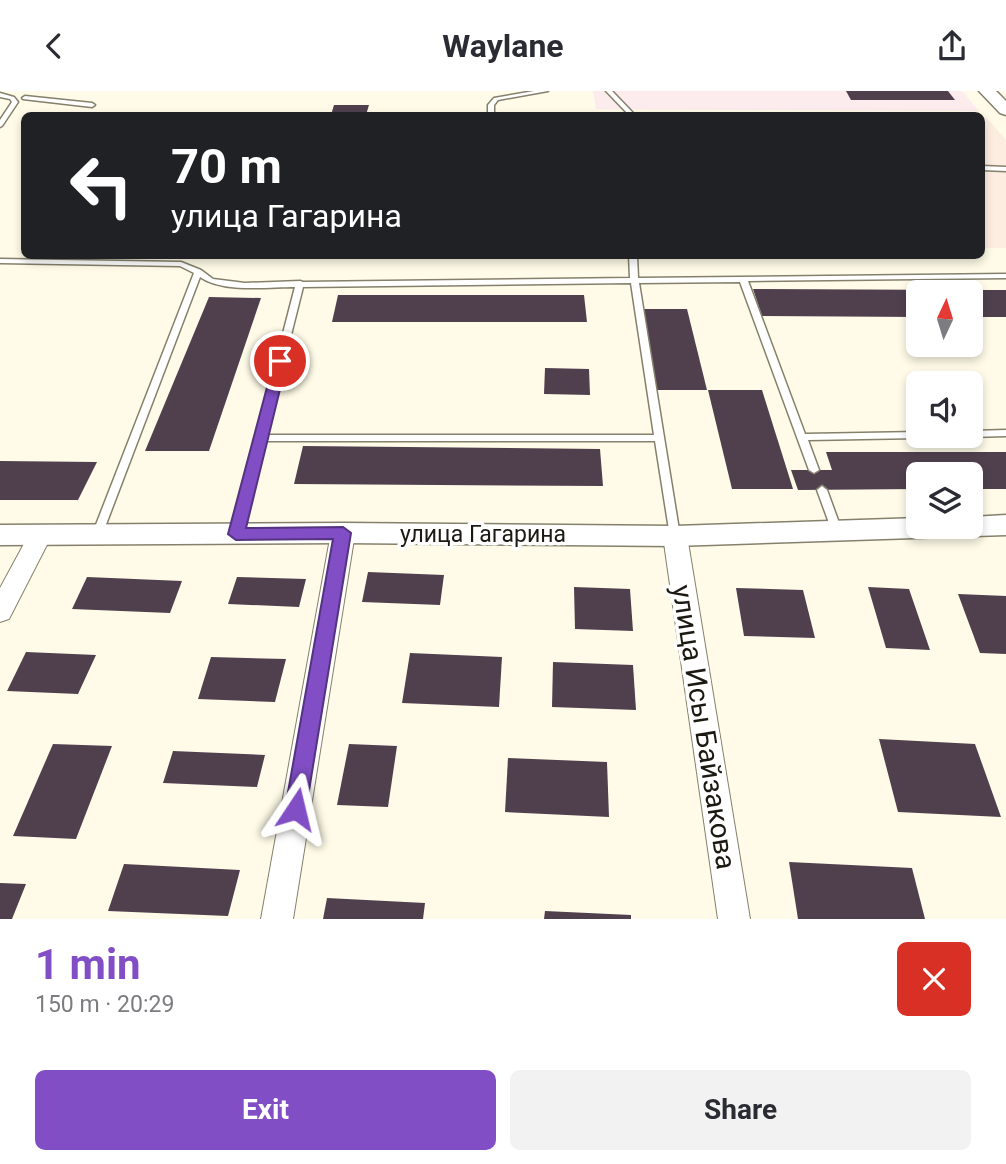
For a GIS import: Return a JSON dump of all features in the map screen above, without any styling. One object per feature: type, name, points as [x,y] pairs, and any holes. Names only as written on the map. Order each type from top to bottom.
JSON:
[{"type":"street","points":[[987,91],[1006,110]]},
{"type":"street","name":"улица Гагарина","points":[[983,527],[1006,526]]},
{"type":"street","name":"улица Гагарина","points":[[0,535],[343,533],[675,536],[906,529]]},
{"type":"street","points":[[277,919],[343,533]]},
{"type":"street","points":[[0,612],[40,535]]},
{"type":"street","name":"улица Исы Байзакова","points":[[675,536],[734,919]]},
{"type":"lane","points":[[25,98],[36,91]]},
{"type":"lane","points":[[491,112],[491,105],[496,99],[545,91]]},
{"type":"lane","points":[[609,91],[629,112]]},
{"type":"lane","points":[[0,96],[92,105]]},
{"type":"lane","points":[[0,125],[15,102],[12,97]]},
{"type":"lane","points":[[985,168],[1006,169]]},
{"type":"lane","points":[[633,259],[634,279],[675,536]]},
{"type":"lane","points":[[0,261],[181,264],[211,281],[245,285],[1006,276]]},
{"type":"lane","points":[[97,535],[198,272]]},
{"type":"lane","points":[[743,278],[814,470]]},
{"type":"lane","points":[[236,534],[300,283]]},
{"type":"lane","points":[[983,434],[1006,433]]},
{"type":"lane","points":[[802,437],[906,435]]},
{"type":"lane","points":[[261,438],[659,438]]},
{"type":"lane","points":[[822,490],[837,531]]},
{"type":"shaded area","points":[[593,91],[962,91],[979,111],[596,109]]},
{"type":"shaded area","points":[[985,118],[1006,140],[1006,248],[985,248]]},
{"type":"building","points":[[846,91],[948,91],[955,100],[851,100]]},
{"type":"building","points":[[334,105],[369,105],[367,112],[332,112]]},
{"type":"building","points":[[753,289],[906,290],[906,317],[762,316]]},
{"type":"building","points":[[984,290],[1006,290],[1006,317],[984,317]]},
{"type":"building","points":[[338,295],[584,295],[587,322],[332,322]]},
{"type":"building","points":[[209,297],[261,298],[209,451],[145,451]]},
{"type":"building","points":[[641,309],[687,309],[707,390],[656,390]]},
{"type":"building","points":[[545,368],[589,369],[590,395],[544,394]]},
{"type":"building","points":[[708,390],[762,390],[793,489],[732,489]]},
{"type":"building","points":[[303,446],[600,449],[603,486],[294,484]]},
{"type":"building","points":[[826,452],[1006,452],[1006,489],[983,489],[983,462],[906,462],[906,489],[798,490],[791,470],[832,470]]},
{"type":"building","points":[[0,461],[97,462],[78,500],[0,500]]},
{"type":"building","points":[[368,572],[444,575],[440,605],[362,602]]},
{"type":"building","points":[[87,577],[182,581],[170,613],[72,609]]},
{"type":"building","points":[[237,577],[306,579],[299,607],[228,604]]},
{"type":"building","points":[[574,587],[630,589],[633,631],[575,629]]},
{"type":"building","points":[[868,587],[909,589],[930,650],[886,648]]},
{"type":"building","points":[[736,588],[803,590],[815,638],[744,636]]},
{"type":"building","points":[[958,594],[1006,596],[1006,654],[980,653]]},
{"type":"building","points":[[26,652],[96,655],[78,694],[7,691]]},
{"type":"building","points":[[410,653],[502,657],[499,707],[402,703]]},
{"type":"building","points":[[211,657],[286,659],[275,702],[198,699]]},
{"type":"building","points":[[553,662],[633,665],[636,710],[552,707]]},
{"type":"building","points":[[879,739],[975,744],[1001,817],[898,812]]},
{"type":"building","points":[[53,744],[112,746],[76,839],[13,836]]},
{"type":"building","points":[[349,744],[397,746],[388,807],[337,805]]},
{"type":"building","points":[[173,751],[265,755],[257,787],[163,783]]},
{"type":"building","points":[[508,758],[607,762],[609,817],[505,812]]},
{"type":"building","points":[[789,862],[912,868],[925,919],[798,919]]},
{"type":"building","points":[[124,864],[240,870],[228,916],[108,911]]},
{"type":"building","points":[[0,883],[26,884],[12,919],[0,919]]},
{"type":"building","points":[[327,898],[425,903],[423,919],[323,919]]},
{"type":"building","points":[[545,911],[631,915],[631,919],[544,919]]},
{"type":"route","points":[[280,361],[236,534],[343,533],[296,809]]}]
